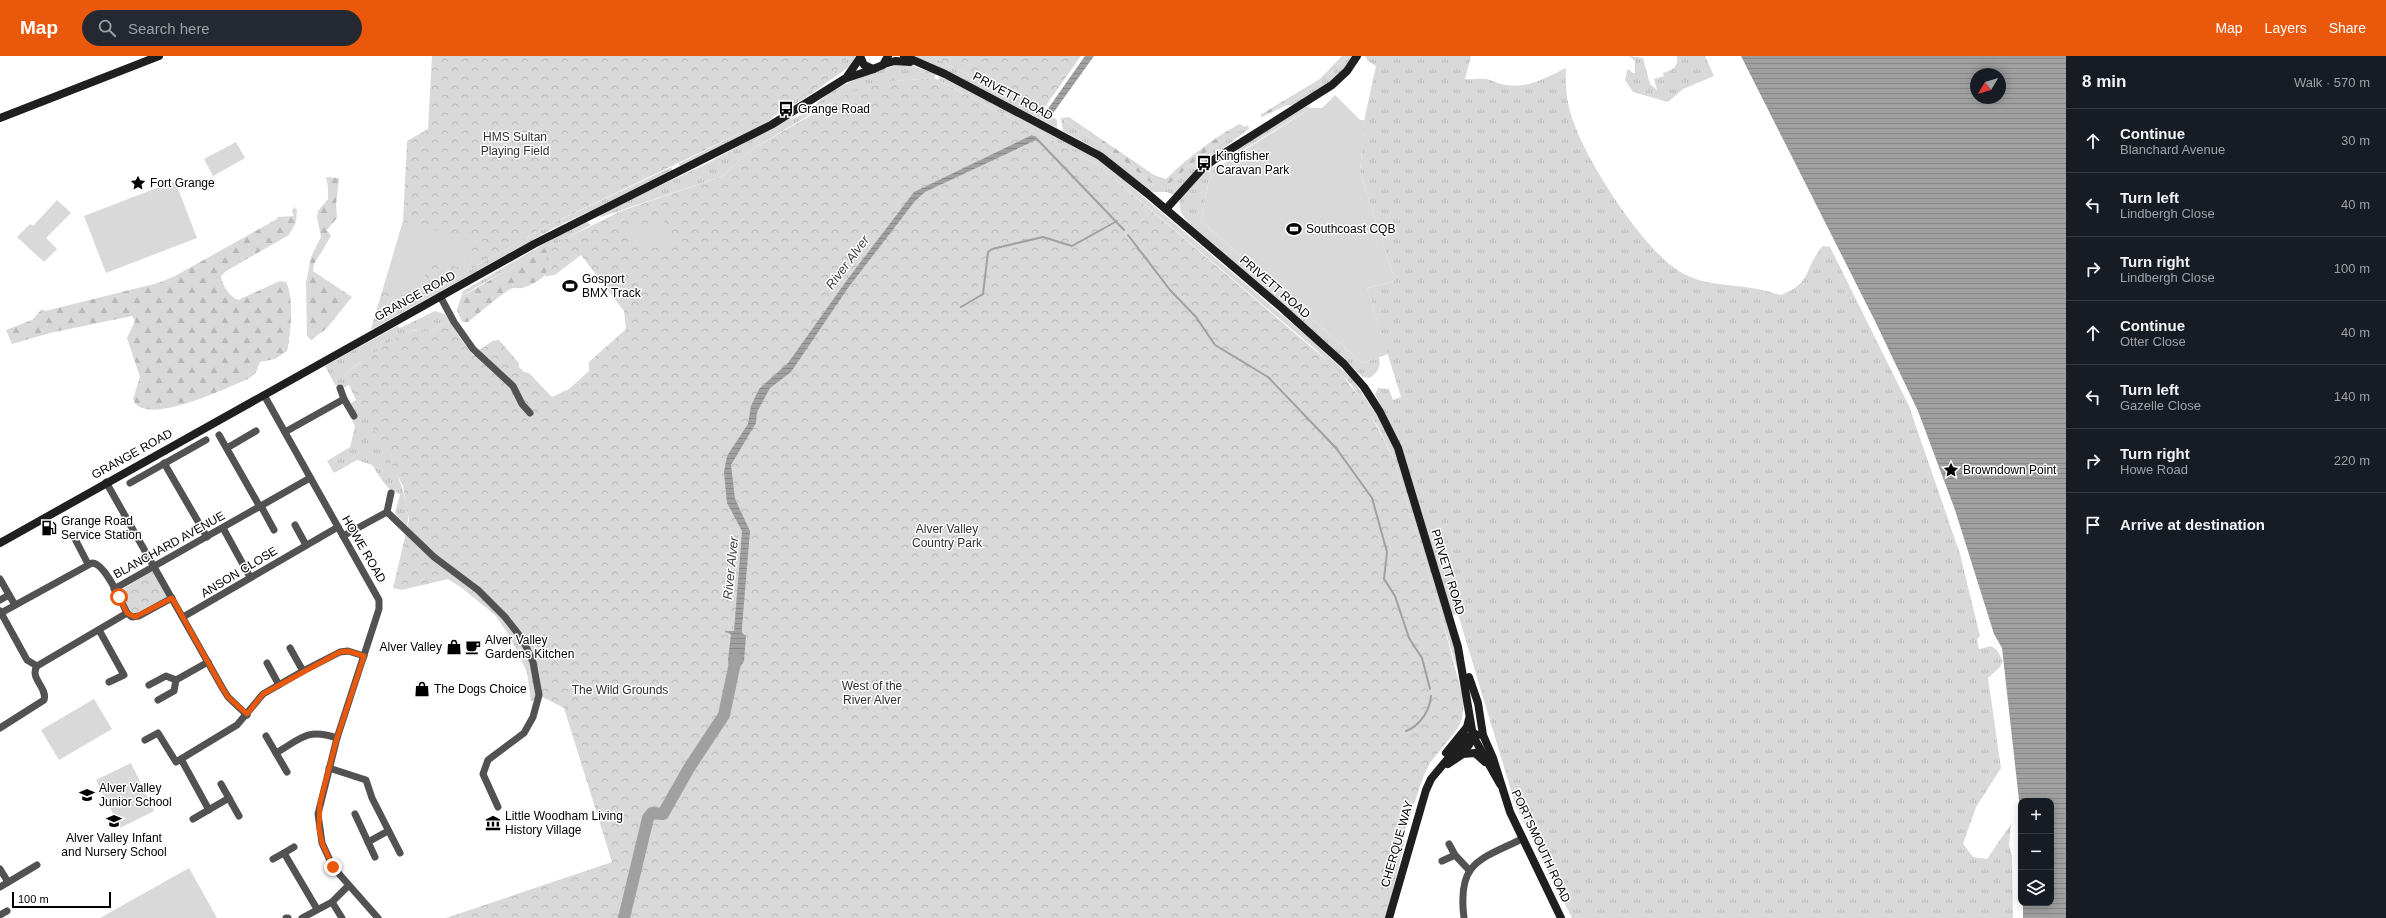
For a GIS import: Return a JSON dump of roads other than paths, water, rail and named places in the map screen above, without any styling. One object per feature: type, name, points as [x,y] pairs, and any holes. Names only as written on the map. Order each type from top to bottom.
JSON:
[{"type":"street","points":[[0,118],[159,56]]},
{"type":"street","points":[[884,64],[888,56]]},
{"type":"street","name":"PRIVETT ROAD","points":[[904,56],[930,67],[1100,156],[1166,209],[1338,359],[1364,387],[1380,412],[1398,448],[1458,647],[1480,711],[1483,735]]},
{"type":"street","points":[[1166,209],[1203,168],[1332,85],[1347,71],[1357,56]]},
{"type":"street","points":[[860,57],[864,64],[874,68]]},
{"type":"street","name":"GRANGE ROAD","points":[[846,78],[860,57]]},
{"type":"street","name":"PRIVETT ROAD","points":[[874,68],[903,60],[930,67]]},
{"type":"street","name":"GRANGE ROAD","points":[[0,543],[106,482],[566,227],[744,140],[846,78],[874,68]]},
{"type":"street","points":[[440,296],[454,322],[473,349],[513,386],[522,404],[530,412]]},
{"type":"street","points":[[340,388],[344,399],[354,416]]},
{"type":"street","name":"HOWE ROAD","points":[[264,395],[379,600],[379,609],[337,738],[329,768],[320,803],[319,828],[326,854],[348,886],[378,918]]},
{"type":"street","points":[[285,432],[344,399]]},
{"type":"street","points":[[227,448],[256,431]]},
{"type":"street","points":[[219,435],[274,530]]},
{"type":"street","points":[[130,483],[206,440]]},
{"type":"street","points":[[164,463],[207,537]]},
{"type":"street","name":"BLANCHARD AVENUE","points":[[127,613],[114,589],[310,478]]},
{"type":"street","points":[[106,482],[223,689],[232,701],[247,714]]},
{"type":"street","points":[[343,536],[387,512],[392,493]]},
{"type":"street","points":[[387,512],[434,557],[478,590],[505,617],[523,640],[533,662],[539,695],[533,717],[524,733],[488,760],[483,774],[498,807]]},
{"type":"street","points":[[295,526],[306,545]]},
{"type":"street","name":"ANSON CLOSE","points":[[183,617],[338,527]]},
{"type":"street","points":[[223,528],[250,577]]},
{"type":"street","points":[[75,540],[88,564]]},
{"type":"street","points":[[37,666],[28,660],[1,612],[88,564],[95,563],[101,567],[114,589]]},
{"type":"street","points":[[0,579],[15,605]]},
{"type":"street","points":[[0,600],[9,595]]},
{"type":"street","points":[[0,728],[44,700],[44,692],[35,675],[37,666],[127,613],[132,617],[139,616],[172,598]]},
{"type":"street","points":[[99,630],[124,675],[109,682]]},
{"type":"street","name":"PRIVETT ROAD","points":[[1458,647],[1473,736]]},
{"type":"street","points":[[290,648],[303,671]]},
{"type":"street","points":[[145,740],[158,733],[176,762],[237,725],[263,694],[303,671],[340,652],[348,651],[364,656]]},
{"type":"street","points":[[176,680],[208,662]]},
{"type":"street","points":[[267,663],[279,685]]},
{"type":"street","points":[[150,685],[166,676],[176,680]]},
{"type":"street","points":[[158,700],[174,691],[176,680]]},
{"type":"street","points":[[1439,770],[1459,756],[1473,736],[1475,710],[1472,687]]},
{"type":"street","name":"CHERQUE WAY","points":[[1389,918],[1411,836],[1435,766],[1467,727],[1469,719]]},
{"type":"street","points":[[276,753],[311,733],[321,732],[337,738]]},
{"type":"street","points":[[1473,736],[1483,735]]},
{"type":"street","name":"PORTSMOUTH ROAD","points":[[1483,735],[1495,765],[1510,812],[1560,918]]},
{"type":"street","points":[[266,736],[287,772]]},
{"type":"street","name":"CHERQUE WAY","points":[[1431,779],[1466,737],[1473,736]]},
{"type":"street","name":"PORTSMOUTH ROAD","points":[[1473,736],[1500,784]]},
{"type":"street","points":[[1459,756],[1473,753],[1483,760],[1510,812]]},
{"type":"street","points":[[180,759],[209,810]]},
{"type":"street","points":[[329,768],[366,780],[388,831],[400,853]]},
{"type":"street","points":[[221,784],[239,816]]},
{"type":"street","points":[[193,819],[229,798]]},
{"type":"street","points":[[355,814],[375,856]]},
{"type":"street","points":[[368,842],[388,831]]},
{"type":"street","points":[[1464,918],[1464,887],[1469,870],[1482,859],[1522,839]]},
{"type":"street","points":[[1449,844],[1455,855],[1469,870]]},
{"type":"street","points":[[273,859],[294,847]]},
{"type":"street","points":[[284,853],[317,909]]},
{"type":"street","points":[[1442,861],[1455,855]]},
{"type":"street","points":[[0,887],[37,865]]},
{"type":"street","points":[[0,870],[8,882]]},
{"type":"street","points":[[302,918],[332,902],[348,886]]},
{"type":"street","points":[[332,902],[342,918]]},
{"type":"street","points":[[0,915],[7,911]]},
{"type":"waterway","points":[[1035,137],[1124,230]]},
{"type":"waterway","points":[[961,307],[983,294],[988,252],[992,249],[1043,237],[1072,246],[1117,221]]},
{"type":"waterway","points":[[1128,235],[1170,290],[1196,317],[1215,345],[1268,377],[1336,448],[1372,498],[1387,552],[1384,579],[1395,596],[1409,638],[1422,658],[1430,689]]},
{"type":"waterway","name":"River Alver","points":[[624,918],[648,818],[652,813],[663,814],[689,768],[724,715],[736,658]]},
{"type":"waterway","points":[[1406,731],[1416,725],[1423,717],[1429,707],[1431,696]]},
{"type":"place","name":"Grange Road","points":[[786,109]]},
{"type":"place","name":"Kingfisher Caravan Park","points":[[1204,163]]},
{"type":"place","name":"Fort Grange","points":[[138,183]]},
{"type":"place","name":"Southcoast CQB","points":[[1294,229]]},
{"type":"place","name":"Gosport BMX Track","points":[[570,286]]},
{"type":"place","name":"Browndown Point","points":[[1951,470]]},
{"type":"place","name":"Grange Road Service Station","points":[[49,528]]},
{"type":"place","name":"Alver Valley","points":[[454,647]]},
{"type":"place","name":"Alver Valley Gardens Kitchen","points":[[473,647]]},
{"type":"place","name":"The Dogs Choice","points":[[422,689]]},
{"type":"place","name":"Alver Valley Junior School","points":[[87,795]]},
{"type":"place","name":"Alver Valley Infant and Nursery School","points":[[114,821]]},
{"type":"place","name":"Little Woodham Living History Village","points":[[493,823]]},
{"type":"park label","name":"HMS Sultan Playing Field","points":[[515,144]]},
{"type":"park label","name":"Alver Valley Country Park","points":[[947,536]]},
{"type":"park label","name":"The Wild Grounds","points":[[620,690]]},
{"type":"park label","name":"West of the River Alver","points":[[872,693]]}]
